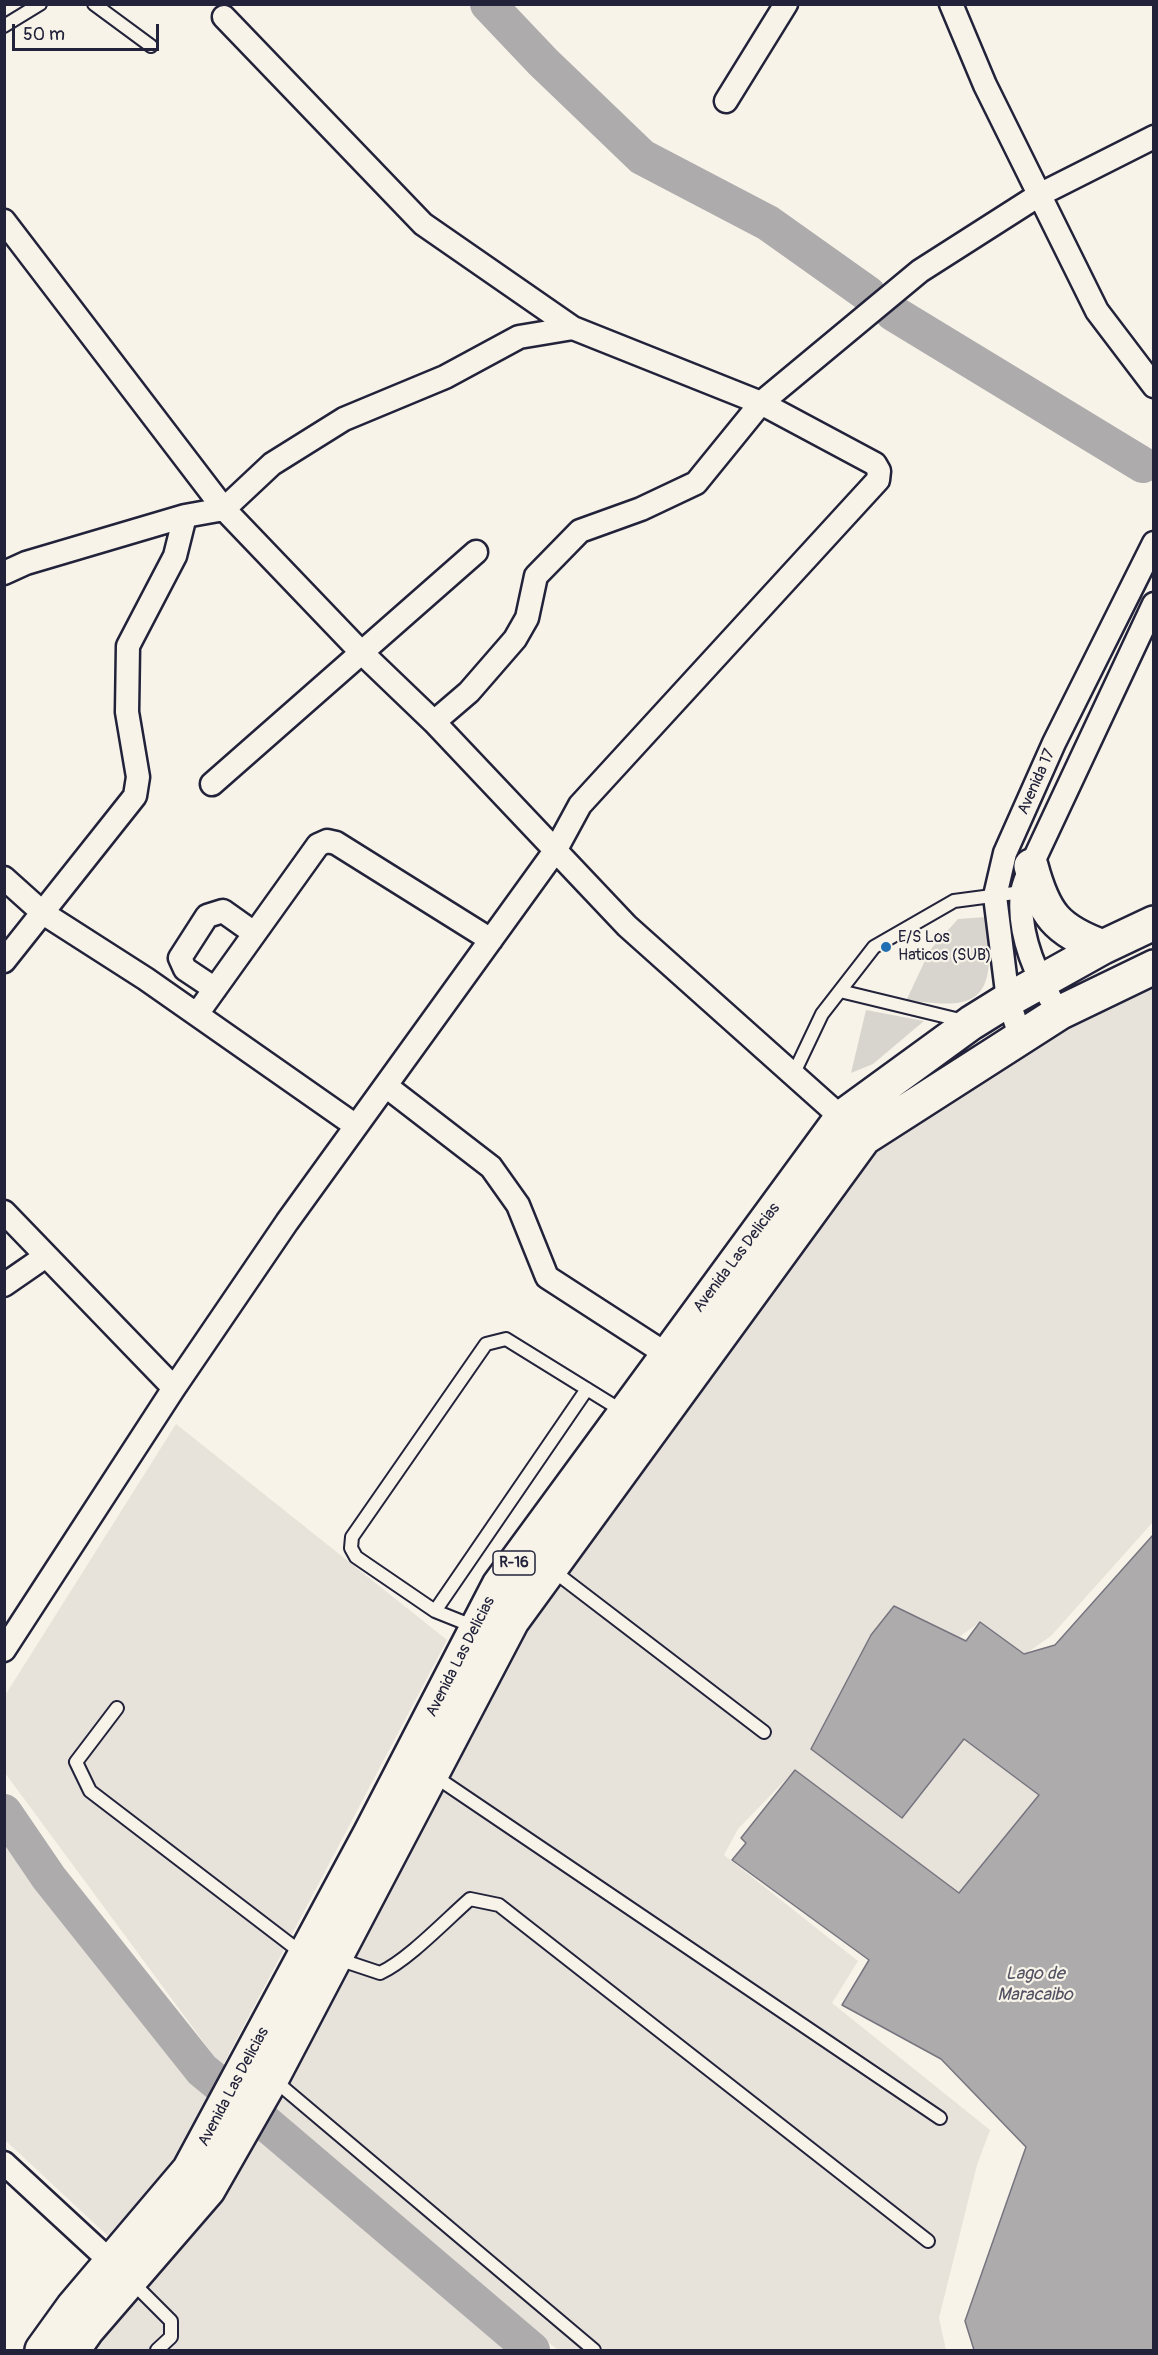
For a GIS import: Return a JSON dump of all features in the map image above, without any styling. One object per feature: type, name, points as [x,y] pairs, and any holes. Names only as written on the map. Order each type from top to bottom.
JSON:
[{"type":"main road","points":[[1026,879],[1064,930],[1103,947]]},
{"type":"main road","name":"Avenida Las Delicias","points":[[42,2350],[73,2307],[121,2271],[208,2190],[272,2078],[320,1957],[499,1584],[685,1327],[853,1128],[971,1023],[1103,947],[1154,923]]},
{"type":"main road","name":"Avenida Las Delicias","points":[[73,2350],[121,2271],[189,2170],[432,1774],[512,1621],[711,1347],[853,1128],[1021,1038],[1059,1013],[1154,967]]},
{"type":"main road","points":[[685,1327],[711,1347]]},
{"type":"street","points":[[726,101],[786,4]]},
{"type":"street","points":[[951,4],[985,84],[1097,310],[1154,386]]},
{"type":"street","points":[[4,1650],[174,1388],[287,1222],[555,851],[580,805],[878,480],[879,471],[875,464],[760,403],[573,328],[423,224],[224,17]]},
{"type":"street","points":[[434,722],[469,692],[515,639],[527,618],[536,576],[580,531],[641,509],[696,483],[760,403],[920,271],[1040,195],[1154,137]]},
{"type":"street","points":[[4,221],[224,509],[360,651],[434,722],[627,926],[853,1128]]},
{"type":"street","points":[[4,573],[26,563],[185,516],[224,509],[272,464],[344,419],[446,377],[519,337],[573,328]]},
{"type":"street","points":[[4,961],[135,796],[138,777],[127,712],[128,646],[175,556],[185,516]]},
{"type":"street","name":"Avenida 17","points":[[1021,1038],[1008,1000],[995,896],[1005,853],[1054,743],[1154,543]]},
{"type":"street","points":[[212,784],[360,651],[476,552]]},
{"type":"street","name":"Avenida 17","points":[[1059,1013],[1039,982],[1023,927],[1026,879],[1154,604]]},
{"type":"street","points":[[197,1014],[318,845],[327,841],[336,843],[491,940]]},
{"type":"street","points":[[4,878],[43,914],[197,1014],[356,1126]]},
{"type":"street","points":[[215,989],[185,969],[180,958],[207,916],[223,911],[254,933]]},
{"type":"street","points":[[386,1086],[490,1167],[518,1205],[547,1277],[666,1354]]},
{"type":"street","points":[[4,1212],[174,1388]]},
{"type":"street","points":[[4,1285],[46,1256]]},
{"type":"street","points":[[4,2163],[121,2271]]},
{"type":"lane","points":[[4,26],[40,4]]},
{"type":"lane","points":[[94,4],[151,46]]},
{"type":"lane","points":[[793,1075],[822,1014],[874,947],[954,901],[995,896],[1026,879]]},
{"type":"lane","points":[[840,991],[971,1023]]},
{"type":"lane","points":[[476,1628],[435,1611],[356,1557],[351,1548],[352,1537],[486,1344],[506,1339],[624,1412]]},
{"type":"lane","points":[[435,1611],[587,1389]]},
{"type":"lane","points":[[550,1568],[764,1732]]},
{"type":"lane","points":[[117,1708],[76,1762],[90,1791],[320,1957],[380,1973],[397,1965],[406,1954],[470,1899],[499,1905],[928,2241]]},
{"type":"lane","points":[[432,1774],[940,2118]]},
{"type":"lane","points":[[272,2078],[594,2350]]},
{"type":"lane","points":[[121,2271],[171,2321],[171,2337],[157,2350]]},
{"type":"shaded area","points":[[986,917],[989,967],[982,989],[974,997],[956,1003],[906,1001],[930,950],[958,919]]},
{"type":"shaded area","points":[[1153,985],[1153,1522],[1051,1636],[1024,1655],[980,1622],[959,1637],[894,1606],[871,1635],[811,1749],[964,1739],[1039,1795],[959,1893],[795,1770],[738,1829],[724,1855],[858,1961],[832,2003],[990,2130],[977,2165],[939,2318],[946,2350],[558,2350],[271,2115],[346,1979],[508,1654],[867,1155],[1052,1034]]},
{"type":"shaded area","points":[[866,1010],[924,1021],[873,1064],[851,1073]]},
{"type":"shaded area","points":[[176,1424],[447,1640],[222,2067],[5,1773],[4,1697]]},
{"type":"shaded area","points":[[4,1843],[207,2096],[173,2159],[110,2238],[5,2140]]},
{"type":"shaded area","points":[[254,2131],[512,2350],[89,2350]]},
{"type":"water","name":"Lago de Maracaibo","points":[[1153,1535],[1153,2350],[974,2350],[965,2321],[1026,2147],[941,2059],[842,2005],[869,1960],[732,1860],[746,1843],[741,1838],[795,1770],[959,1893],[1039,1795],[964,1739],[902,1818],[811,1749],[871,1635],[894,1606],[966,1641],[980,1622],[1024,1654],[1055,1645]]},
{"type":"waterway","points":[[488,4],[543,62],[642,157],[768,223],[868,294]]},
{"type":"waterway","points":[[893,313],[1143,465]]},
{"type":"waterway","points":[[4,1812],[49,1878],[202,2070],[219,2084]]},
{"type":"waterway","points":[[262,2120],[532,2350]]},
{"type":"place","name":"E/S Los Haticos (SUB)","points":[[886,947]]}]
